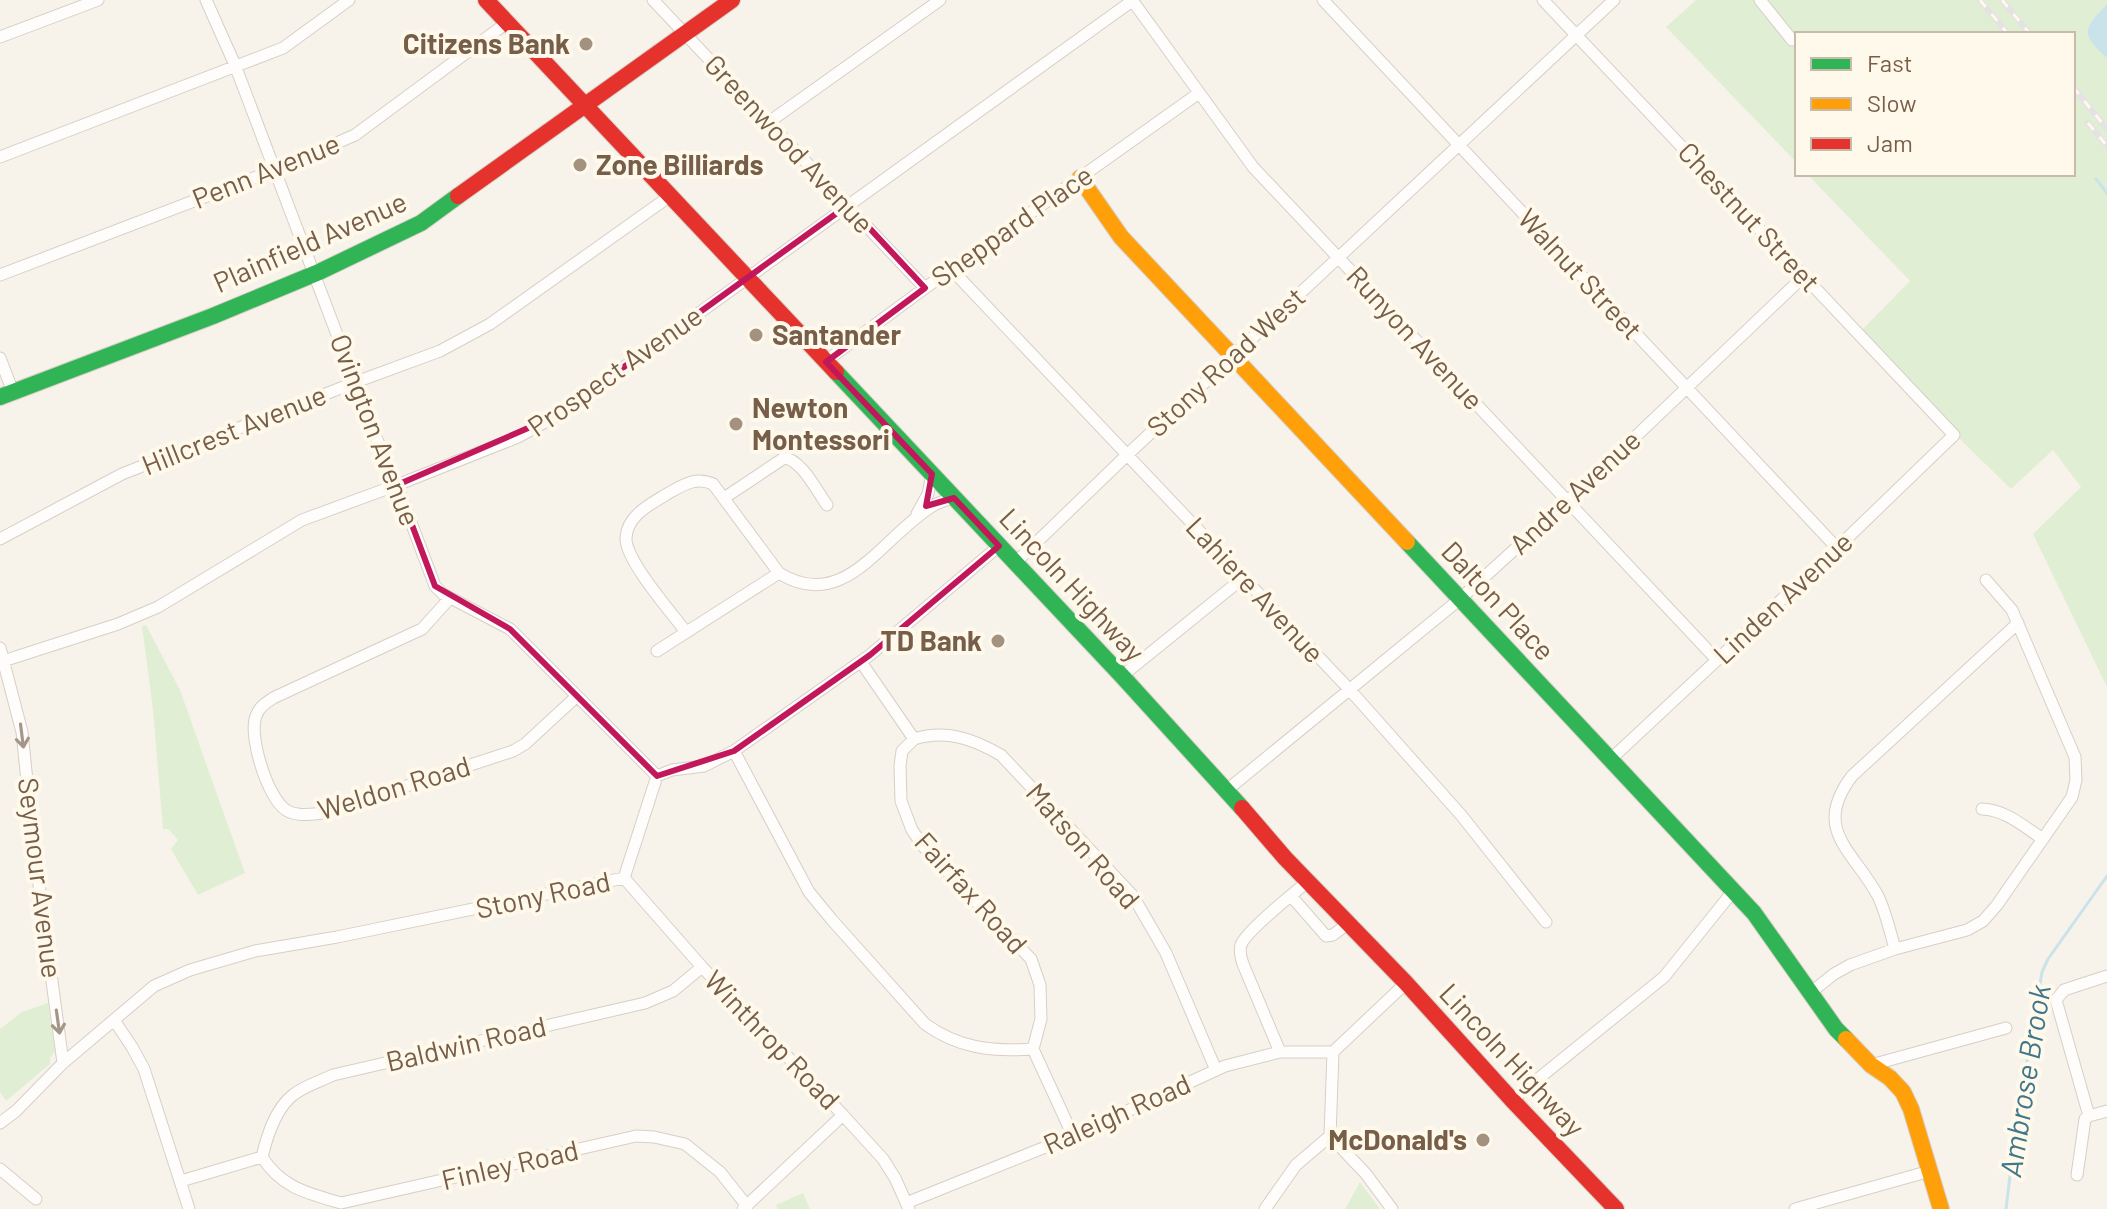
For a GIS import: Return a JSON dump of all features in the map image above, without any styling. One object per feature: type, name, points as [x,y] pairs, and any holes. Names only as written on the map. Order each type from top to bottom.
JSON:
[{"type":"street","points":[[0,37],[98,0]]},
{"type":"street","name":"Ovington Avenue","points":[[206,0],[235,65],[435,586],[443,594],[510,629],[657,776]]},
{"type":"street","points":[[0,157],[283,48],[349,0]]},
{"type":"street","name":"Lincoln Highway","points":[[486,0],[1122,676],[1307,882],[1406,983],[1616,1209]]},
{"type":"street","name":"Greenwood Avenue","points":[[653,0],[925,288]]},
{"type":"street","name":"Plainfield Avenue","points":[[6,394],[240,304],[374,247],[421,223],[732,0]]},
{"type":"street","points":[[769,122],[940,0]]},
{"type":"street","name":"Runyon Avenue","points":[[1132,0],[1253,167],[1717,660]]},
{"type":"street","name":"Prospect Avenue","points":[[2,661],[118,624],[158,607],[302,520],[518,437],[556,416],[1132,0]]},
{"type":"street","name":"Walnut Street","points":[[1323,0],[1837,548]]},
{"type":"street","name":"Chestnut Street","points":[[1543,0],[1954,435]]},
{"type":"street","name":"Stony Road West","points":[[1015,563],[1614,0]]},
{"type":"street","points":[[1760,0],[1792,40]]},
{"type":"street","name":"Penn Avenue","points":[[0,275],[275,170],[355,135],[508,22]]},
{"type":"street","name":"Sheppard Place","points":[[826,361],[1199,93]]},
{"type":"street","name":"Dalton Place","points":[[1080,178],[1121,237],[1754,913],[1836,1029],[1903,1092],[1941,1209]]},
{"type":"street","name":"Hillcrest Avenue","points":[[0,539],[122,474],[440,351],[490,324],[670,196]]},
{"type":"street","name":"Lahiere Avenue","points":[[952,270],[1349,689],[1461,815],[1546,922]]},
{"type":"street","name":"Andre Avenue","points":[[1227,790],[1460,599],[1568,501],[1804,276]]},
{"type":"street","points":[[0,358],[6,394]]},
{"type":"street","name":"Linden Avenue","points":[[1611,759],[1954,435]]},
{"type":"street","points":[[724,498],[784,458],[790,458],[797,463],[827,505]]},
{"type":"street","points":[[912,521],[928,494],[932,474]]},
{"type":"street","points":[[686,632],[634,563],[626,537],[631,522],[642,509],[687,483],[703,479],[713,484],[779,573],[807,585],[822,586],[858,570],[930,507],[954,498]]},
{"type":"street","points":[[657,776],[672,770],[704,766],[734,751],[861,662],[999,546]]},
{"type":"street","points":[[657,651],[779,573]]},
{"type":"street","points":[[1122,676],[1243,578]]},
{"type":"street","points":[[1810,993],[1850,965],[1895,949],[1967,930],[1983,921],[2072,797],[2077,768],[2075,757],[2018,623],[2006,601],[1986,580]]},
{"type":"street","name":"Weldon Road","points":[[450,598],[422,629],[261,706],[255,718],[257,753],[276,800],[284,809],[292,813],[324,813],[513,751],[525,744],[576,697]]},
{"type":"street","points":[[1895,949],[1877,894],[1841,844],[1835,821],[1836,803],[1852,776],[2018,623]]},
{"type":"street","name":"Seymour Avenue","points":[[0,648],[22,732],[63,1063]]},
{"type":"street","points":[[861,662],[914,739]]},
{"type":"street","name":"Matson Road","points":[[914,739],[939,734],[963,737],[1001,755],[1123,885],[1133,896],[1166,953],[1216,1070]]},
{"type":"street","name":"Fairfax Road","points":[[914,739],[902,751],[900,766],[901,801],[912,830],[923,846],[1031,959],[1040,985],[1041,1019],[1033,1049]]},
{"type":"street","points":[[734,751],[809,892],[832,920],[925,1024],[943,1037],[974,1047],[1033,1049],[1073,1136]]},
{"type":"street","name":"Stony Road","points":[[0,1123],[63,1063],[154,986],[190,970],[255,951],[624,878],[657,776]]},
{"type":"street","points":[[1982,809],[2007,815],[2043,839]]},
{"type":"street","name":"Winthrop Road","points":[[624,878],[702,967],[883,1159],[908,1206]]},
{"type":"street","points":[[1280,1052],[1240,953],[1241,945],[1248,933],[1307,882]]},
{"type":"street","points":[[1512,1100],[1664,977],[1734,890]]},
{"type":"street","points":[[1291,896],[1326,936],[1333,935],[1347,924]]},
{"type":"street","name":"Baldwin Road","points":[[262,1157],[267,1132],[292,1095],[333,1075],[645,1003],[673,991],[702,967]]},
{"type":"street","points":[[2089,1116],[2056,1000],[2064,990],[2107,976]]},
{"type":"street","points":[[1392,1209],[1366,1174],[1330,1136],[1333,1052],[1406,983]]},
{"type":"street","points":[[114,1020],[144,1069],[189,1209]]},
{"type":"street","points":[[1871,1065],[2006,1028]]},
{"type":"street","name":"Raleigh Road","points":[[908,1206],[1073,1136],[1216,1070],[1280,1052],[1333,1052]]},
{"type":"street","points":[[2077,1175],[2085,1119],[2107,1111]]},
{"type":"street","points":[[745,1208],[843,1115]]},
{"type":"street","name":"Finley Road","points":[[262,1157],[272,1173],[293,1187],[341,1203],[636,1136],[654,1137],[685,1144],[720,1172],[745,1208]]},
{"type":"street","points":[[1265,1209],[1296,1165],[1330,1136]]},
{"type":"street","points":[[181,1181],[262,1157]]},
{"type":"street","points":[[0,1169],[36,1199]]},
{"type":"street","points":[[1795,1209],[1930,1171]]},
{"type":"highlighted area","points":[[848,205],[925,288],[826,362],[932,474],[926,506],[954,498],[999,546],[870,655],[734,751],[657,776],[510,629],[435,586],[397,485],[556,416]]},
{"type":"green space","points":[[1696,0],[2107,0],[2088,31],[2092,43],[2107,58],[2107,687],[2033,534],[2081,487],[2053,450],[2011,489],[1855,337],[1910,281],[1809,176],[2075,176],[2075,32],[1795,32],[1795,161],[1666,27]]},
{"type":"green space","points":[[146,625],[180,690],[245,873],[198,895],[171,849],[178,840],[168,829],[163,829],[142,626]]},
{"type":"green space","points":[[48,1003],[55,1051],[50,1064],[6,1101],[0,1092],[0,1029],[22,1012]]},
{"type":"green space","points":[[1360,1182],[1380,1209],[1345,1209]]},
{"type":"green space","points":[[803,1193],[810,1209],[778,1209],[776,1205]]},
{"type":"water","points":[[2107,4],[2107,58],[2092,43],[2088,31]]},
{"type":"waterway","points":[[2096,179],[2107,193]]},
{"type":"waterway","name":"Ambrose Brook","points":[[2006,1209],[2016,1126],[2042,972],[2107,876]]},
{"type":"railway","points":[[1980,0],[2006,32]]},
{"type":"railway","points":[[2002,0],[2028,32]]},
{"type":"railway","points":[[2075,89],[2107,129]]},
{"type":"railway","points":[[2088,123],[2107,146]]},
{"type":"traffic: fast","points":[[0,397],[319,272],[421,223],[458,196]]},
{"type":"traffic: fast","points":[[836,372],[1242,808]]},
{"type":"traffic: fast","points":[[1407,542],[1754,913],[1846,1039]]},
{"type":"traffic: slow","points":[[1080,178],[1121,237],[1407,542]]},
{"type":"traffic: slow","points":[[1846,1039],[1903,1092],[1941,1209]]},
{"type":"traffic: jam","points":[[486,0],[836,372]]},
{"type":"traffic: jam","points":[[458,196],[732,0]]},
{"type":"traffic: jam","points":[[1242,808],[1285,858],[1616,1209]]},
{"type":"place","name":"Citizens Bank","points":[[586,44]]},
{"type":"place","name":"Zone Billiards","points":[[580,165]]},
{"type":"place","name":"Santander","points":[[756,335]]},
{"type":"place","name":"Newton Montessori","points":[[736,424]]},
{"type":"place","name":"TD Bank","points":[[998,641]]},
{"type":"place","name":"McDonald's","points":[[1483,1140]]}]
